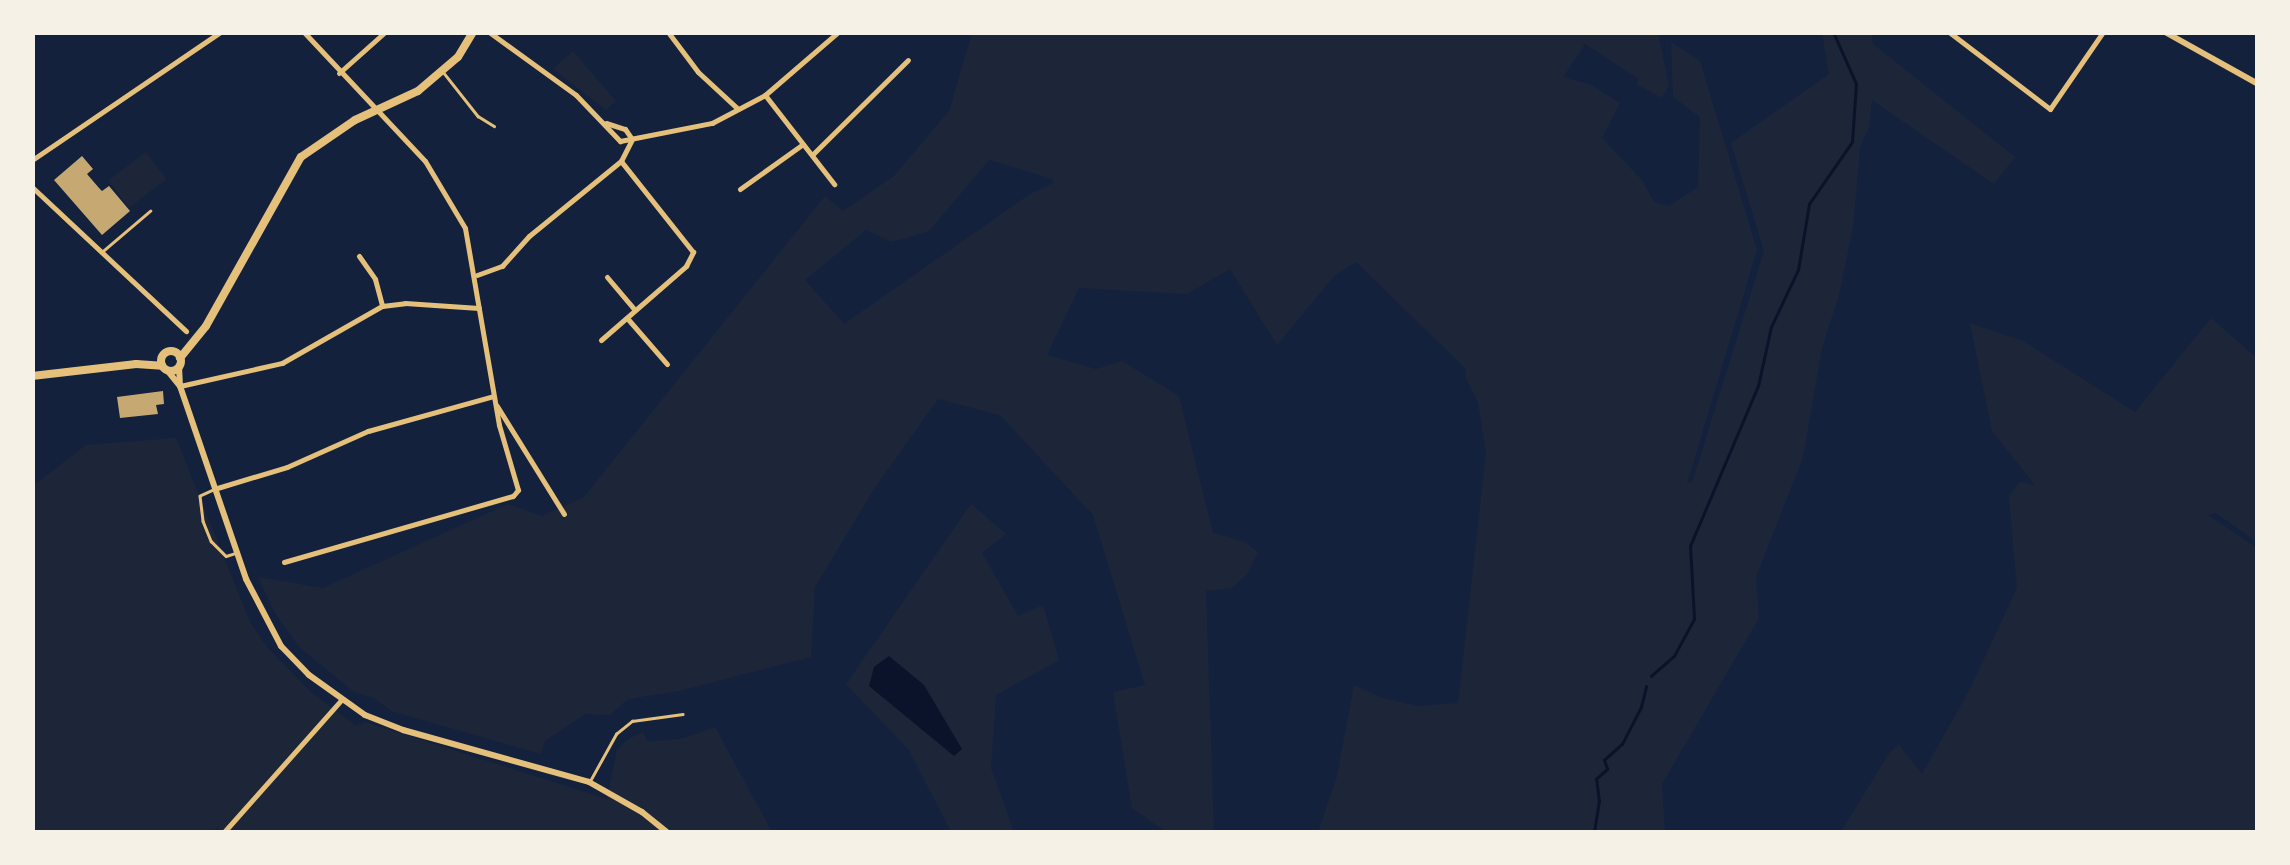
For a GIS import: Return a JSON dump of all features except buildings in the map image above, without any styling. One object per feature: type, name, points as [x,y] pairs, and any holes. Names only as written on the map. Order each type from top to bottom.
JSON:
[{"type":"main road","points":[[32,376],[164,364],[178,359],[200,335],[302,157],[330,135],[418,91],[443,72],[473,32]]},
{"type":"main road","points":[[164,364],[178,359]]},
{"type":"street","points":[[32,160],[220,32]]},
{"type":"street","points":[[284,562],[513,496],[518,490],[493,396],[476,275],[465,228],[448,192],[304,32]]},
{"type":"street","points":[[339,73],[384,32]]},
{"type":"street","points":[[489,32],[576,95],[620,141],[691,130],[738,109],[764,95],[838,32]]},
{"type":"street","points":[[668,32],[698,72],[738,109]]},
{"type":"street","points":[[1949,32],[2050,110],[2103,32]]},
{"type":"street","points":[[2164,32],[2258,84]]},
{"type":"street","points":[[812,155],[908,60]]},
{"type":"street","points":[[764,95],[834,184]]},
{"type":"street","points":[[476,275],[502,266],[538,227],[621,161],[632,138]]},
{"type":"street","points":[[740,189],[804,144]]},
{"type":"street","points":[[601,340],[686,266],[693,252],[621,161]]},
{"type":"street","points":[[32,187],[186,332]]},
{"type":"street","points":[[359,256],[375,280],[382,306]]},
{"type":"street","points":[[607,276],[635,310]]},
{"type":"street","points":[[180,386],[282,363],[382,306],[405,303],[480,308]]},
{"type":"street","points":[[627,318],[667,364]]},
{"type":"street","points":[[178,359],[180,386],[214,489],[261,613],[281,646],[365,714],[403,730],[589,782],[668,832]]},
{"type":"street","points":[[164,364],[180,386]]},
{"type":"street","points":[[214,489],[287,467],[368,432],[493,396]]},
{"type":"street","points":[[496,404],[564,514]]},
{"type":"street","points":[[224,832],[342,699]]},
{"type":"street","points":[[430,832],[476,832]]},
{"type":"lane","points":[[443,72],[478,116],[494,126]]},
{"type":"lane","points":[[102,252],[150,211]]},
{"type":"lane","points":[[214,489],[200,496],[203,521],[211,541],[226,556],[237,552]]},
{"type":"lane","points":[[589,782],[616,734],[632,721],[683,714]]},
{"type":"shaded area","points":[[972,33],[1658,33],[1669,85],[1662,98],[1636,84],[1639,79],[1585,44],[1563,77],[1591,85],[1620,103],[1602,138],[1642,180],[1654,202],[1669,206],[1698,187],[1700,117],[1673,97],[1671,42],[1700,61],[1757,250],[1687,484],[1693,480],[1764,251],[1731,143],[1829,74],[1822,33],[1872,33],[1873,44],[2015,157],[1994,184],[1872,100],[1869,128],[1860,147],[1853,227],[1839,295],[1822,348],[1803,457],[1756,577],[1759,618],[1662,784],[1665,832],[1318,832],[1337,776],[1354,685],[1382,698],[1418,706],[1458,703],[1486,453],[1478,402],[1465,376],[1466,369],[1356,262],[1335,275],[1277,345],[1230,269],[1187,294],[1079,288],[1047,355],[1096,369],[1122,361],[1179,396],[1213,533],[1245,542],[1258,552],[1247,574],[1232,588],[1206,591],[1214,832],[1166,832],[1132,808],[1113,692],[1145,685],[1093,515],[1000,415],[938,399],[874,489],[815,587],[811,657],[679,691],[628,699],[610,715],[585,714],[545,741],[541,754],[391,711],[374,698],[354,692],[299,647],[275,613],[258,577],[323,588],[508,504],[542,516],[584,497],[825,196],[843,211],[894,176],[949,111]],"holes":[[[989,160],[1053,179],[1053,183],[1030,194],[844,324],[805,280],[866,230],[892,242],[929,231]]]},
{"type":"shaded area","points":[[573,51],[616,101],[606,110],[553,69]]},
{"type":"shaded area","points":[[146,152],[166,179],[129,207],[108,180]]},
{"type":"shaded area","points":[[2211,318],[2257,358],[2257,542],[2216,513],[2208,515],[2257,548],[2257,832],[1841,832],[1889,753],[1899,745],[1922,774],[1970,689],[2017,588],[2009,496],[2020,482],[2035,485],[1992,431],[1970,323],[2023,341],[2135,412]]},
{"type":"shaded area","points":[[176,438],[250,622],[267,647],[311,692],[356,726],[365,722],[607,799],[617,750],[628,739],[643,732],[648,742],[685,738],[715,727],[772,832],[223,832],[217,828],[210,832],[33,832],[33,486],[86,445]]},
{"type":"shaded area","points":[[971,504],[1006,534],[982,553],[1018,616],[1043,605],[1059,660],[996,695],[991,768],[1014,832],[951,832],[909,750],[846,684]]},
{"type":"shaded area","points":[[889,656],[924,685],[962,749],[954,756],[869,686],[874,667]]},
{"type":"waterway","points":[[1651,676],[1674,656],[1694,619],[1690,546],[1758,386],[1771,327],[1798,270],[1809,204],[1852,142],[1856,84],[1833,32]]},
{"type":"waterway","points":[[1594,832],[1599,802],[1596,779],[1607,769],[1604,760],[1622,744],[1641,707],[1646,687]]}]
